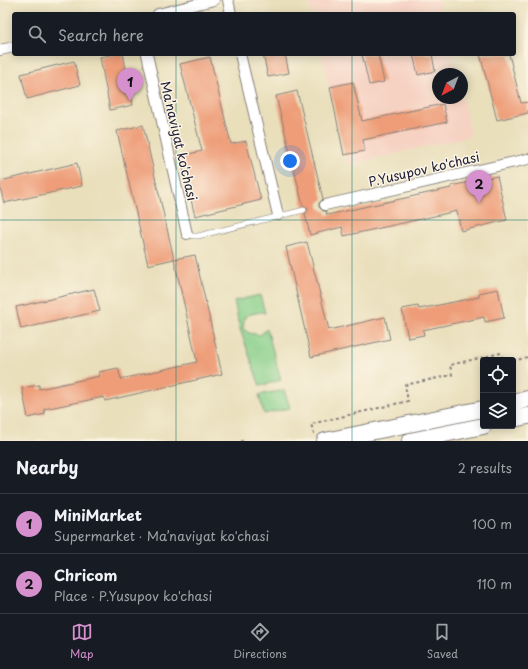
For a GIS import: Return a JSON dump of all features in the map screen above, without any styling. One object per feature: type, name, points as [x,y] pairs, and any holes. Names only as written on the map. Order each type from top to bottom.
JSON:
[{"type":"main road","points":[[516,402],[528,399]]},
{"type":"main road","points":[[326,441],[480,410]]},
{"type":"main road","points":[[516,418],[528,416]]},
{"type":"main road","points":[[410,441],[480,427]]},
{"type":"street","points":[[163,12],[183,4],[214,0]]},
{"type":"street","points":[[228,0],[231,12]]},
{"type":"street","points":[[0,50],[12,47]]},
{"type":"street","name":"Ma’naviyat ko'chasi","points":[[147,56],[187,234]]},
{"type":"street","points":[[240,56],[278,215]]},
{"type":"street","name":"P.Yusupov ko'chasi","points":[[325,205],[528,159]]},
{"type":"lane","points":[[187,234],[198,236],[278,215],[304,210]]},
{"type":"path","points":[[484,357],[501,353],[503,357]]},
{"type":"path","points":[[516,360],[528,357]]},
{"type":"path","points":[[310,424],[408,401],[405,385],[452,375],[450,365],[480,358]]},
{"type":"shaded area","points":[[308,0],[439,0],[442,12],[311,12]]},
{"type":"shaded area","points":[[321,56],[452,56],[456,68],[432,68],[432,104],[464,104],[471,136],[348,165]]},
{"type":"green space","points":[[260,295],[265,313],[260,312],[247,315],[244,319],[243,329],[249,333],[260,335],[267,329],[281,380],[260,386],[240,329],[234,301]]},
{"type":"green space","points":[[284,390],[290,408],[264,414],[259,395]]},
{"type":"building","points":[[123,56],[133,105],[110,110],[100,57]]},
{"type":"building","points":[[263,56],[285,56],[289,73],[268,77]]},
{"type":"building","points":[[362,56],[378,56],[384,82],[369,85]]},
{"type":"building","points":[[413,56],[432,56],[434,68],[432,68],[432,72],[418,75]]},
{"type":"building","points":[[481,56],[509,56],[521,103],[528,102],[528,113],[497,120]]},
{"type":"building","points":[[210,57],[231,144],[246,141],[261,200],[195,216],[180,156],[202,151],[180,64]]},
{"type":"building","points":[[74,61],[80,85],[27,99],[21,74]]},
{"type":"building","points":[[353,82],[362,121],[443,104],[447,122],[363,140],[365,151],[344,155],[330,87]]},
{"type":"building","points":[[297,91],[323,199],[319,203],[319,207],[323,211],[326,211],[327,215],[451,188],[451,186],[497,176],[507,220],[461,231],[457,211],[344,236],[342,227],[310,235],[305,214],[308,209],[307,207],[303,206],[276,96]]},
{"type":"building","points":[[143,125],[174,259],[148,265],[117,131]]},
{"type":"building","points":[[77,163],[82,186],[4,203],[0,181]]},
{"type":"building","points":[[307,242],[329,330],[385,317],[390,339],[311,357],[286,247]]},
{"type":"building","points":[[195,255],[222,374],[105,401],[104,397],[44,409],[45,414],[28,418],[22,388],[39,385],[39,389],[100,376],[99,372],[118,368],[121,379],[197,362],[174,259]]},
{"type":"building","points":[[94,289],[100,311],[21,329],[16,307]]},
{"type":"building","points":[[498,289],[504,318],[485,322],[484,317],[423,330],[424,335],[408,338],[402,309],[418,306],[419,309],[479,297],[479,293]]},
{"type":"place","name":"MiniMarket","points":[[130,101]]},
{"type":"place","name":"Chricom","points":[[479,203]]}]
